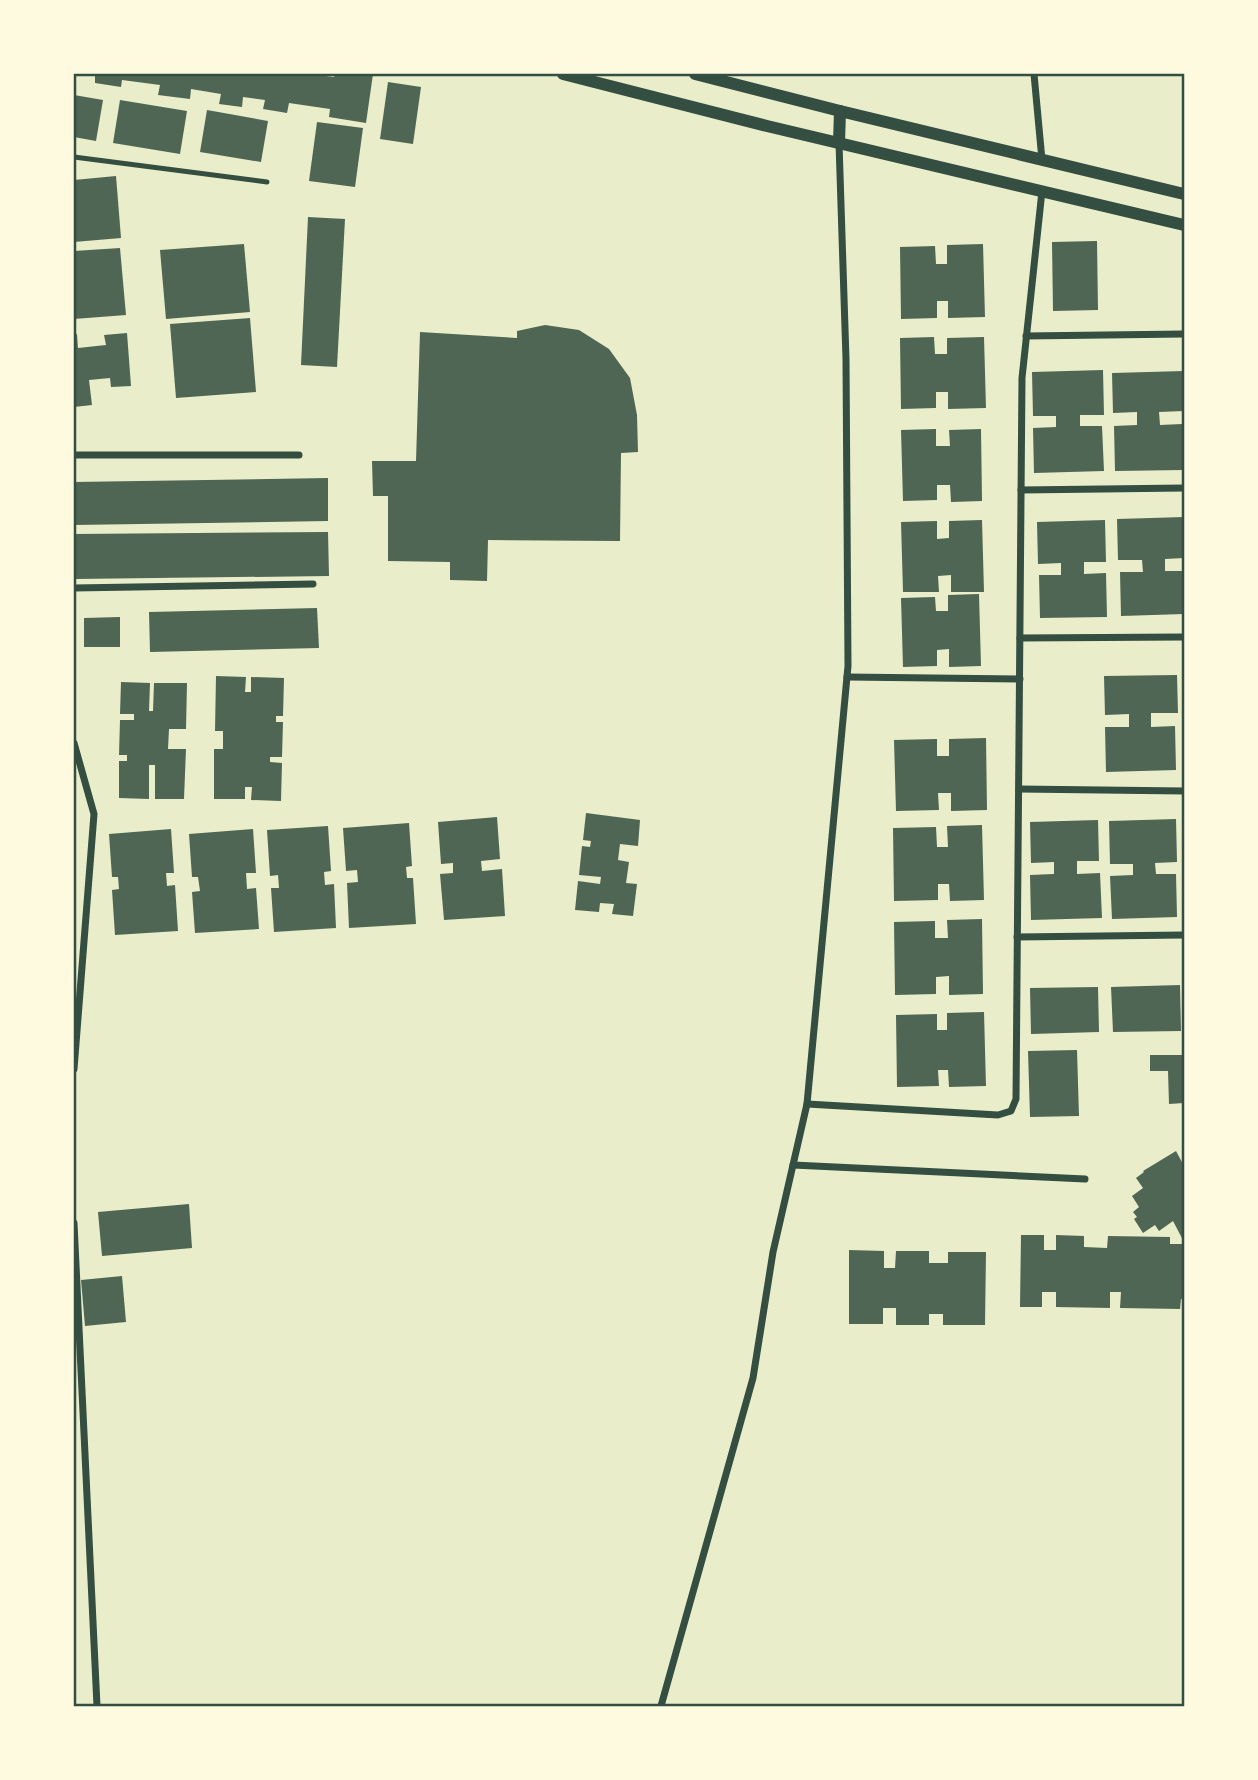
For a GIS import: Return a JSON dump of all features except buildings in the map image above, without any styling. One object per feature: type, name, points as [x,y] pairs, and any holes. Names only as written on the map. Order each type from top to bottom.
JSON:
[{"type":"street","points":[[563,74],[1185,225]]},
{"type":"street","points":[[695,74],[1185,194]]},
{"type":"street","points":[[1034,74],[1042,160]]},
{"type":"street","points":[[661,1706],[753,1378],[773,1252],[807,1104],[847,677],[846,359],[840,111]]},
{"type":"street","points":[[807,1104],[998,1115],[1011,1111],[1016,1099],[1022,378],[1042,191]]},
{"type":"street","points":[[1026,336],[1185,334]]},
{"type":"street","points":[[74,455],[299,455]]},
{"type":"street","points":[[1021,490],[1185,488]]},
{"type":"street","points":[[74,587],[313,584]]},
{"type":"street","points":[[1020,638],[1185,636]]},
{"type":"street","points":[[847,677],[1020,679]]},
{"type":"street","points":[[74,743],[94,814],[74,1069]]},
{"type":"street","points":[[1018,789],[1185,792]]},
{"type":"street","points":[[1017,937],[1185,935]]},
{"type":"street","points":[[793,1165],[1085,1179]]},
{"type":"street","points":[[74,1223],[78,1400],[97,1706]]},
{"type":"lane","points":[[74,157],[267,181]]}]
